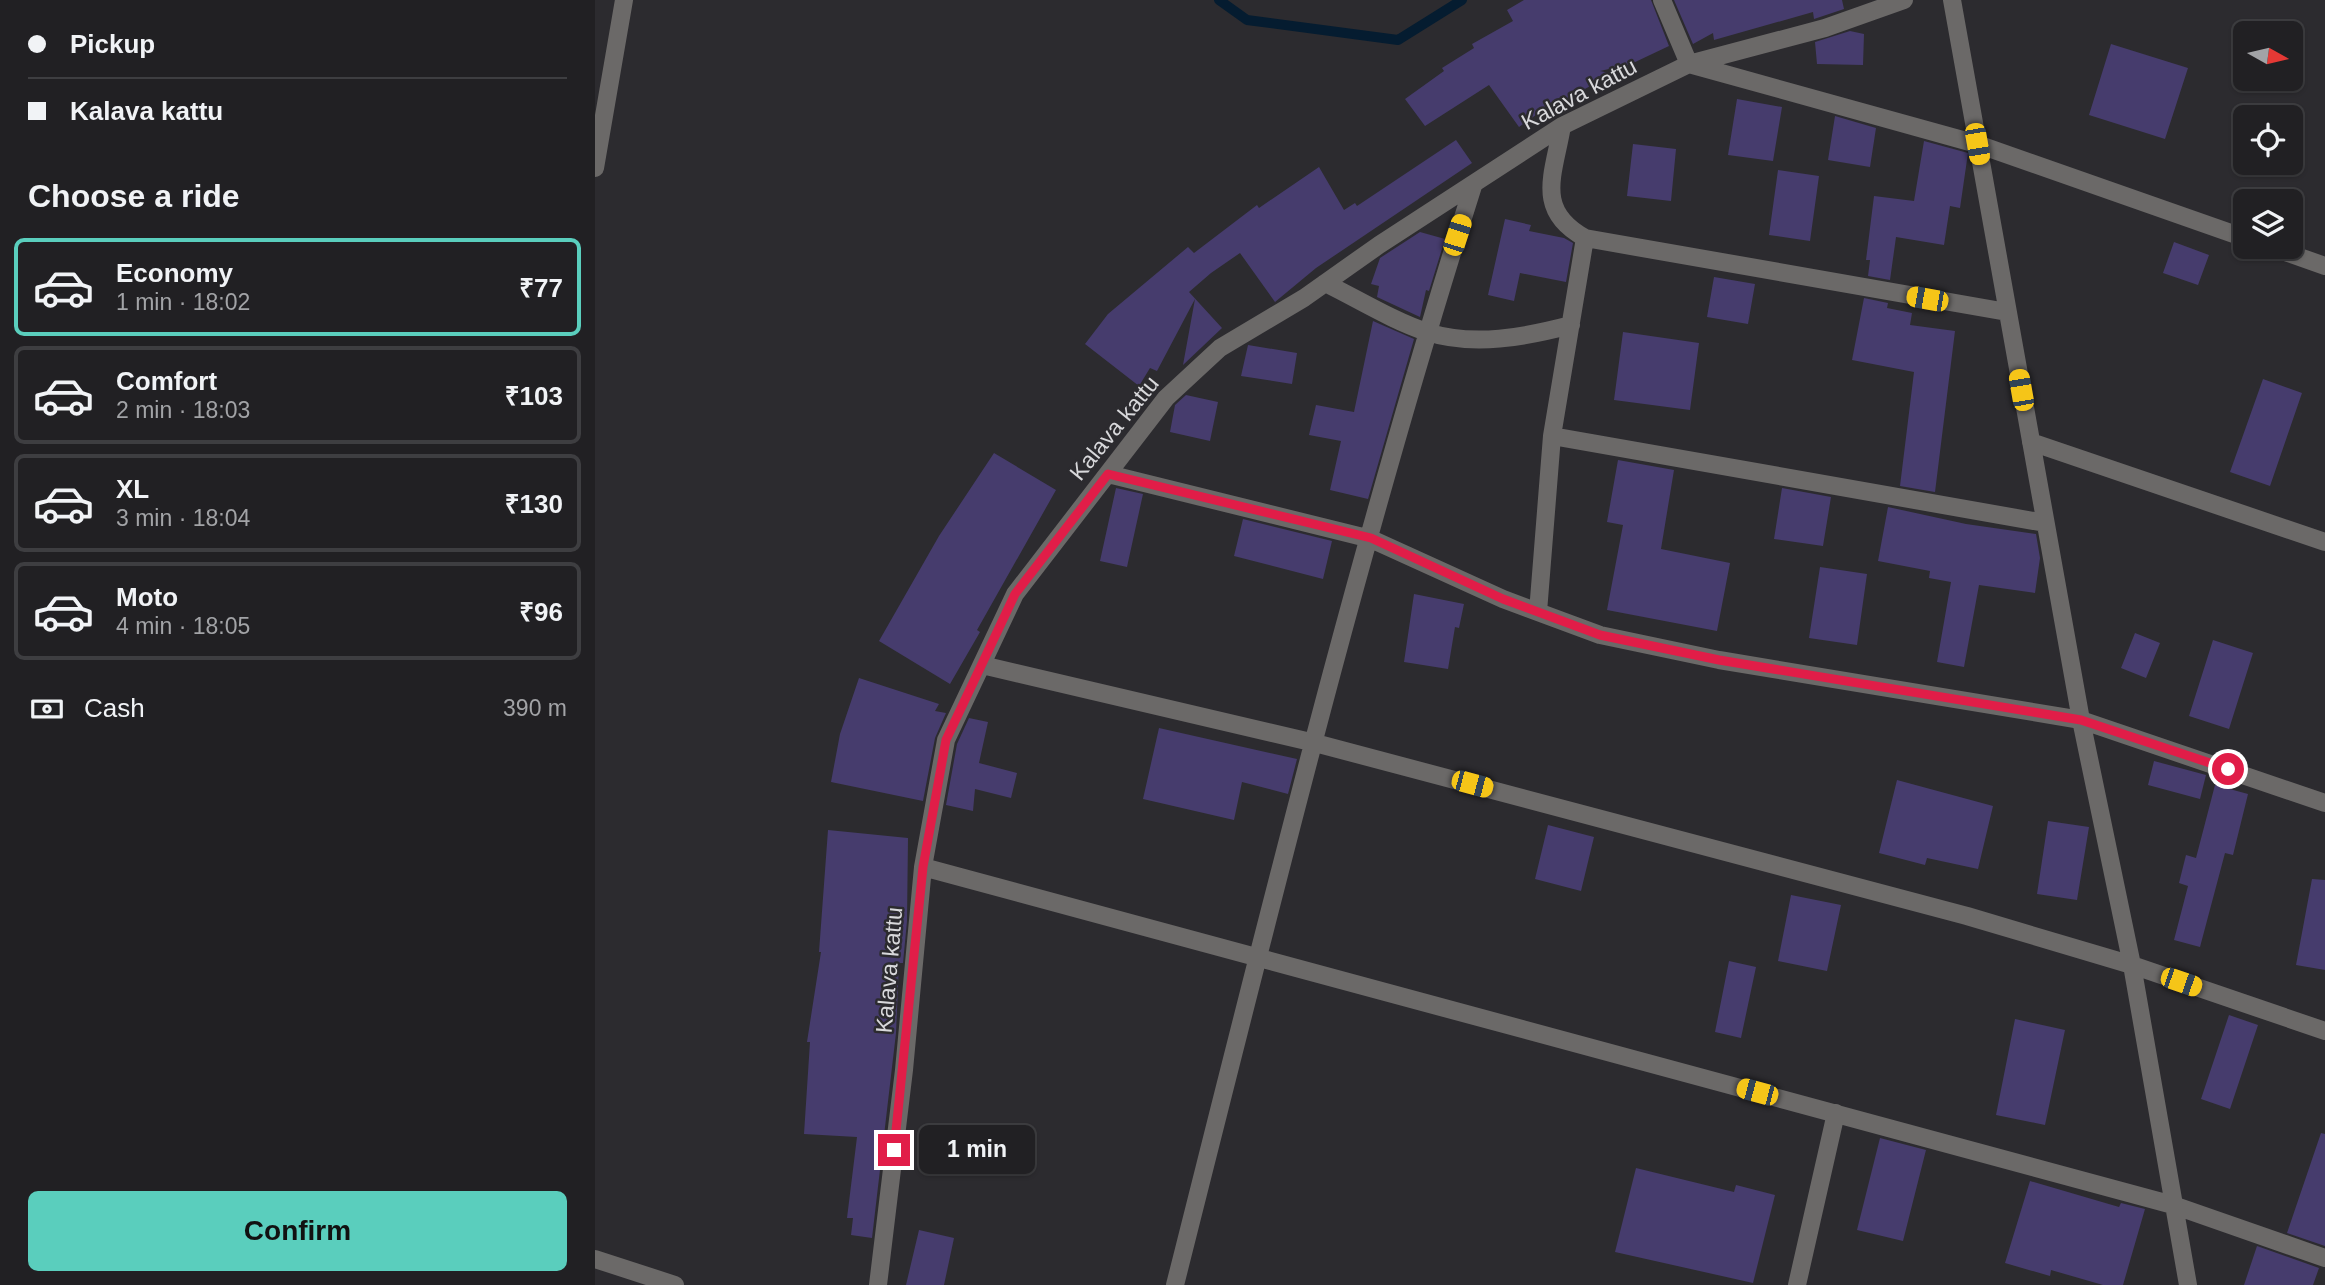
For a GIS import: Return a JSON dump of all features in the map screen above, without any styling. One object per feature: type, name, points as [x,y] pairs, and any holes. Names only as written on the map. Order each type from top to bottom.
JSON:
[{"type":"street","points":[[595,168],[624,0]]},
{"type":"street","points":[[1662,0],[1689,64],[1977,144],[2233,234]]},
{"type":"street","name":"Kalava kattu","points":[[878,1285],[904,1070],[923,867],[946,740],[1015,594],[1166,398],[1220,348],[1325,283],[1562,126],[1689,64],[1825,28],[1904,0]]},
{"type":"street","points":[[1952,0],[2081,720],[2133,965],[2188,1285]]},
{"type":"street","points":[[1562,126],[1551,192],[1553,208],[1560,222],[1585,238],[2007,312]]},
{"type":"street","points":[[1175,1285],[1315,743],[1427,332],[1473,186]]},
{"type":"street","points":[[1538,612],[1552,436],[1585,238]]},
{"type":"street","points":[[2303,258],[2325,266]]},
{"type":"street","points":[[1325,283],[1427,332],[1481,340],[1536,334],[1571,325]]},
{"type":"street","points":[[1552,436],[2045,523]]},
{"type":"street","points":[[2031,442],[2325,542]]},
{"type":"street","points":[[1108,474],[1371,538],[1538,612],[1600,635],[1719,660],[2081,720],[2325,803]]},
{"type":"street","points":[[982,665],[1315,743],[1967,916],[2133,965],[2325,1031]]},
{"type":"street","points":[[923,867],[2173,1205],[2325,1258]]},
{"type":"street","points":[[1797,1285],[1836,1113]]},
{"type":"street","points":[[595,1259],[675,1285]]},
{"type":"building","points":[[1524,0],[1651,0],[1669,46],[1631,64],[1600,71],[1613,74],[1564,100],[1562,96],[1519,127],[1489,85],[1425,126],[1405,99],[1444,71],[1442,68],[1474,48],[1472,44],[1513,21],[1507,10]]},
{"type":"building","points":[[1674,0],[1842,0],[1844,9],[1814,19],[1813,12],[1714,40],[1713,33],[1693,44]]},
{"type":"building","points":[[1850,31],[1864,34],[1863,65],[1817,64],[1815,42]]},
{"type":"building","points":[[2111,44],[2188,68],[2165,139],[2089,115]]},
{"type":"building","points":[[1737,99],[1782,107],[1773,161],[1728,155]]},
{"type":"building","points":[[1835,116],[1876,128],[1870,167],[1828,160]]},
{"type":"building","points":[[1456,140],[1472,163],[1316,268],[1275,302],[1240,253],[1211,273],[1189,292],[1222,328],[1183,365],[1195,299],[1157,371],[1150,368],[1139,386],[1085,344],[1108,314],[1188,247],[1194,253],[1257,205],[1259,208],[1319,167],[1344,210],[1355,203],[1357,206]]},
{"type":"building","points":[[1924,141],[1968,153],[1960,208],[1950,206],[1944,245],[1896,237],[1890,280],[1868,276],[1870,260],[1866,260],[1874,196],[1914,201]]},
{"type":"building","points":[[1633,144],[1676,149],[1671,201],[1627,196]]},
{"type":"building","points":[[1778,170],[1819,176],[1810,241],[1769,235]]},
{"type":"building","points":[[1505,219],[1531,225],[1529,231],[1564,238],[1573,243],[1566,282],[1520,273],[1514,301],[1488,295]]},
{"type":"building","points":[[1420,232],[1445,239],[1429,291],[1426,290],[1420,317],[1377,297],[1379,286],[1371,284],[1380,258]]},
{"type":"building","points":[[2174,242],[2209,255],[2198,285],[2163,273]]},
{"type":"building","points":[[1714,277],[1755,284],[1748,324],[1707,317]]},
{"type":"building","points":[[1864,298],[1888,303],[1887,308],[1912,313],[1910,325],[1955,331],[1935,492],[1900,486],[1914,372],[1852,360]]},
{"type":"building","points":[[1373,321],[1414,339],[1368,499],[1330,490],[1341,441],[1309,435],[1316,405],[1354,412]]},
{"type":"building","points":[[1623,332],[1699,343],[1690,410],[1614,400]]},
{"type":"building","points":[[1248,345],[1297,353],[1292,384],[1241,376]]},
{"type":"building","points":[[2263,379],[2302,393],[2270,486],[2230,472]]},
{"type":"building","points":[[1186,395],[1218,402],[1210,441],[1170,432],[1175,405]]},
{"type":"building","points":[[994,453],[1056,490],[977,630],[980,632],[950,684],[879,641],[939,536]]},
{"type":"building","points":[[1618,460],[1674,470],[1661,549],[1730,563],[1717,631],[1607,610],[1623,525],[1607,522]]},
{"type":"building","points":[[1116,488],[1143,494],[1127,567],[1100,561]]},
{"type":"building","points":[[1782,488],[1831,497],[1823,546],[1774,539]]},
{"type":"building","points":[[1888,507],[1966,524],[2036,534],[2040,558],[2035,593],[1979,585],[1964,667],[1937,662],[1951,582],[1929,578],[1930,571],[1878,561]]},
{"type":"building","points":[[1243,519],[1332,541],[1323,579],[1234,556]]},
{"type":"building","points":[[1820,567],[1867,574],[1857,645],[1809,638]]},
{"type":"building","points":[[1414,594],[1464,604],[1459,628],[1455,627],[1448,669],[1404,662]]},
{"type":"building","points":[[2135,633],[2160,643],[2146,678],[2121,668]]},
{"type":"building","points":[[2213,640],[2253,653],[2229,729],[2189,716]]},
{"type":"building","points":[[859,678],[939,704],[935,711],[946,713],[935,738],[923,801],[831,782],[840,734]]},
{"type":"building","points":[[969,718],[988,722],[979,763],[1017,773],[1011,798],[975,789],[973,811],[946,805],[957,744]]},
{"type":"building","points":[[1159,728],[1297,759],[1288,794],[1242,782],[1234,820],[1143,799]]},
{"type":"building","points":[[2154,761],[2206,775],[2200,799],[2148,785]]},
{"type":"building","points":[[1897,780],[1993,806],[1978,869],[1927,858],[1925,865],[1879,853]]},
{"type":"building","points":[[2215,785],[2248,794],[2233,855],[2225,853],[2200,947],[2174,940],[2188,886],[2179,883],[2186,855],[2196,858]]},
{"type":"building","points":[[2048,821],[2089,827],[2077,900],[2037,894]]},
{"type":"building","points":[[1548,825],[1594,837],[1581,891],[1535,879]]},
{"type":"building","points":[[828,830],[908,838],[907,921],[903,963],[899,963],[896,1033],[872,1238],[851,1235],[853,1218],[847,1218],[857,1137],[804,1134],[810,1042],[807,1042],[821,952]]},
{"type":"building","points":[[2312,879],[2325,880],[2325,970],[2296,965]]},
{"type":"building","points":[[1791,895],[1841,905],[1827,971],[1778,961]]},
{"type":"building","points":[[1729,961],[1756,967],[1741,1038],[1715,1032]]},
{"type":"building","points":[[2229,1015],[2258,1025],[2230,1109],[2201,1099]]},
{"type":"building","points":[[2015,1019],[2065,1030],[2045,1125],[1996,1115]]},
{"type":"building","points":[[2321,1133],[2325,1134],[2325,1246],[2287,1233]]},
{"type":"building","points":[[1880,1138],[1926,1150],[1903,1241],[1857,1230]]},
{"type":"building","points":[[1636,1168],[1734,1192],[1736,1185],[1775,1195],[1753,1283],[1615,1252]]},
{"type":"building","points":[[2030,1181],[2119,1207],[2121,1203],[2145,1209],[2123,1285],[2103,1285],[2051,1270],[2050,1276],[2005,1263]]},
{"type":"building","points":[[919,1230],[954,1238],[944,1285],[906,1285]]},
{"type":"building","points":[[2257,1246],[2319,1268],[2313,1285],[2244,1285]]},
{"type":"waterway","points":[[1219,0],[1247,20],[1398,40],[1462,0]]},
{"type":"route","points":[[894,1150],[923,867],[946,740],[1015,594],[1108,474],[1371,538],[1503,599],[1600,635],[1719,660],[2081,720],[2228,769]]}]
